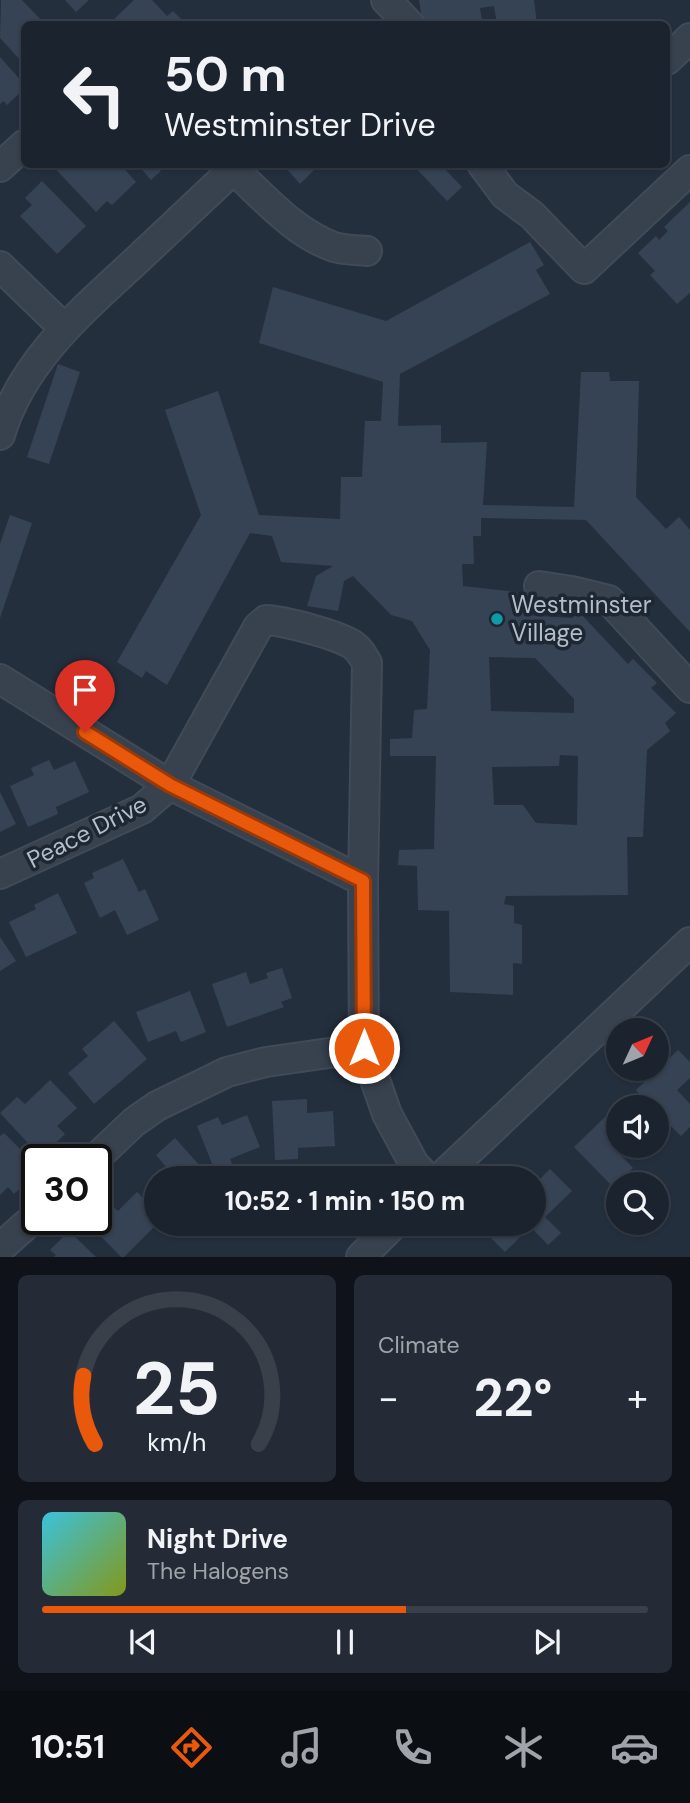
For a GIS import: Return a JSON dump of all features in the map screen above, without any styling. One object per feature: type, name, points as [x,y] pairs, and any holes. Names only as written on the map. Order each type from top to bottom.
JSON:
[{"type":"street","points":[[386,0],[406,21]]},
{"type":"street","points":[[670,57],[690,38]]},
{"type":"street","points":[[0,167],[21,148]]},
{"type":"street","points":[[2,424],[29,373],[64,328],[235,168]]},
{"type":"street","points":[[237,168],[286,217],[315,239],[337,248],[367,251]]},
{"type":"street","points":[[485,168],[505,195],[532,215],[584,269],[690,170]]},
{"type":"street","points":[[0,266],[64,328]]},
{"type":"street","points":[[539,586],[609,600],[690,688]]},
{"type":"street","points":[[170,785],[258,627],[266,620],[281,621],[351,643],[362,653],[368,663],[363,881],[364,1048],[387,1114],[416,1166]]},
{"type":"street","points":[[0,679],[170,785],[363,881]]},
{"type":"street","name":"Peace Drive","points":[[0,874],[142,809],[170,785]]},
{"type":"street","points":[[453,1166],[690,942]]},
{"type":"street","points":[[111,1144],[134,1122],[157,1106],[227,1072],[266,1062],[364,1048]]},
{"type":"street","points":[[2,1248],[21,1230]]},
{"type":"street","points":[[361,1257],[382,1236]]},
{"type":"building","points":[[1,0],[22,0],[42,21],[21,21],[21,61],[0,38]]},
{"type":"building","points":[[65,0],[89,0],[76,12]]},
{"type":"building","points":[[134,0],[152,0],[167,16],[173,11],[183,21],[112,21]]},
{"type":"building","points":[[419,0],[534,0],[537,21],[496,21],[494,6],[480,8],[482,21],[422,21]]},
{"type":"building","points":[[0,57],[21,81],[21,92],[7,105],[4,101],[0,104]]},
{"type":"building","points":[[55,168],[124,168],[136,182],[112,205],[107,201],[96,212]]},
{"type":"building","points":[[140,168],[158,168],[161,171],[151,180]]},
{"type":"building","points":[[288,168],[316,168],[300,184]]},
{"type":"building","points":[[416,168],[444,168],[462,187],[447,201]]},
{"type":"building","points":[[42,181],[86,226],[57,254],[20,216],[32,205],[25,198]]},
{"type":"building","points":[[690,202],[690,293],[677,304],[650,275],[655,271],[638,253],[656,236],[659,240],[668,231],[664,227]]},
{"type":"building","name":"Westminster Village","points":[[530,242],[544,265],[536,270],[550,294],[400,374],[398,426],[441,425],[441,443],[487,442],[483,505],[574,507],[581,372],[609,372],[610,381],[639,381],[636,497],[666,529],[679,517],[690,530],[690,632],[586,520],[481,518],[481,536],[473,536],[474,564],[462,564],[463,586],[517,592],[524,615],[572,618],[579,612],[628,664],[633,659],[657,683],[651,688],[676,713],[665,723],[670,731],[647,750],[643,837],[627,837],[628,895],[506,896],[504,904],[514,906],[514,923],[522,925],[522,964],[513,963],[513,995],[450,992],[449,911],[418,910],[417,866],[398,865],[399,850],[434,849],[436,756],[390,756],[390,739],[412,738],[414,710],[427,709],[430,650],[412,621],[391,615],[353,576],[344,581],[338,611],[307,606],[316,576],[333,566],[281,562],[272,536],[250,533],[167,685],[146,671],[142,678],[117,662],[201,515],[165,410],[218,391],[259,515],[340,519],[341,477],[362,477],[365,421],[381,421],[383,382],[259,343],[273,287],[386,321]],"holes":[[[489,657],[535,658],[574,699],[574,713],[491,711]],[[560,755],[578,756],[577,825],[536,823],[523,805],[494,805],[492,767],[559,766]]]},
{"type":"building","points":[[58,364],[80,372],[49,464],[27,457]]},
{"type":"building","points":[[10,515],[32,523],[0,618],[0,544]]},
{"type":"building","points":[[49,760],[54,770],[75,761],[89,792],[56,807],[58,814],[28,827],[10,786],[34,775],[31,768]]},
{"type":"building","points":[[0,792],[16,824],[0,832]]},
{"type":"building","points":[[123,859],[139,892],[145,889],[159,920],[127,935],[115,910],[100,918],[84,883],[94,878],[92,873]]},
{"type":"building","points":[[58,893],[77,933],[26,957],[9,922],[36,909],[34,905]]},
{"type":"building","points":[[0,937],[16,961],[0,971]]},
{"type":"building","points":[[282,968],[292,998],[281,1002],[284,1007],[227,1027],[212,984],[246,972],[250,984],[268,978],[266,973]]},
{"type":"building","points":[[190,991],[206,1032],[181,1042],[176,1031],[148,1042],[136,1012]]},
{"type":"building","points":[[114,1021],[147,1059],[94,1104],[68,1073],[88,1056],[82,1049]]},
{"type":"building","points":[[678,1050],[690,1062],[690,1078],[677,1090],[690,1104],[690,1127],[681,1136],[669,1124],[669,1095],[641,1095],[636,1090],[644,1082],[668,1082],[669,1059]]},
{"type":"building","points":[[50,1080],[77,1108],[57,1126],[65,1134],[55,1144],[29,1144],[0,1113],[17,1097],[25,1104]]},
{"type":"building","points":[[307,1099],[307,1113],[333,1111],[335,1146],[298,1148],[298,1159],[275,1160],[272,1101]]},
{"type":"building","points":[[247,1115],[260,1147],[230,1159],[232,1164],[227,1166],[213,1166],[197,1126],[218,1117],[222,1125]]},
{"type":"building","points":[[605,1117],[606,1158],[624,1158],[633,1168],[629,1172],[606,1172],[606,1180],[574,1147]]},
{"type":"building","points":[[4,1133],[21,1150],[21,1187],[14,1194],[8,1187],[0,1195],[0,1136]]},
{"type":"building","points":[[175,1138],[200,1166],[165,1166],[156,1155]]},
{"type":"building","points":[[550,1169],[572,1191],[546,1216],[546,1173]]},
{"type":"building","points":[[137,1192],[144,1199],[145,1236],[124,1257],[100,1235],[112,1235],[112,1206],[118,1211]]},
{"type":"building","points":[[546,1218],[561,1233],[548,1245],[539,1236],[546,1236]]},
{"type":"building","points":[[65,1235],[73,1235],[96,1257],[54,1257],[56,1255],[50,1250]]},
{"type":"building","points":[[489,1236],[520,1237],[505,1252]]},
{"type":"place","name":"Westminster Village","points":[[497,619]]},
{"type":"route","points":[[85,732],[170,785],[363,881],[364,1048]]}]
